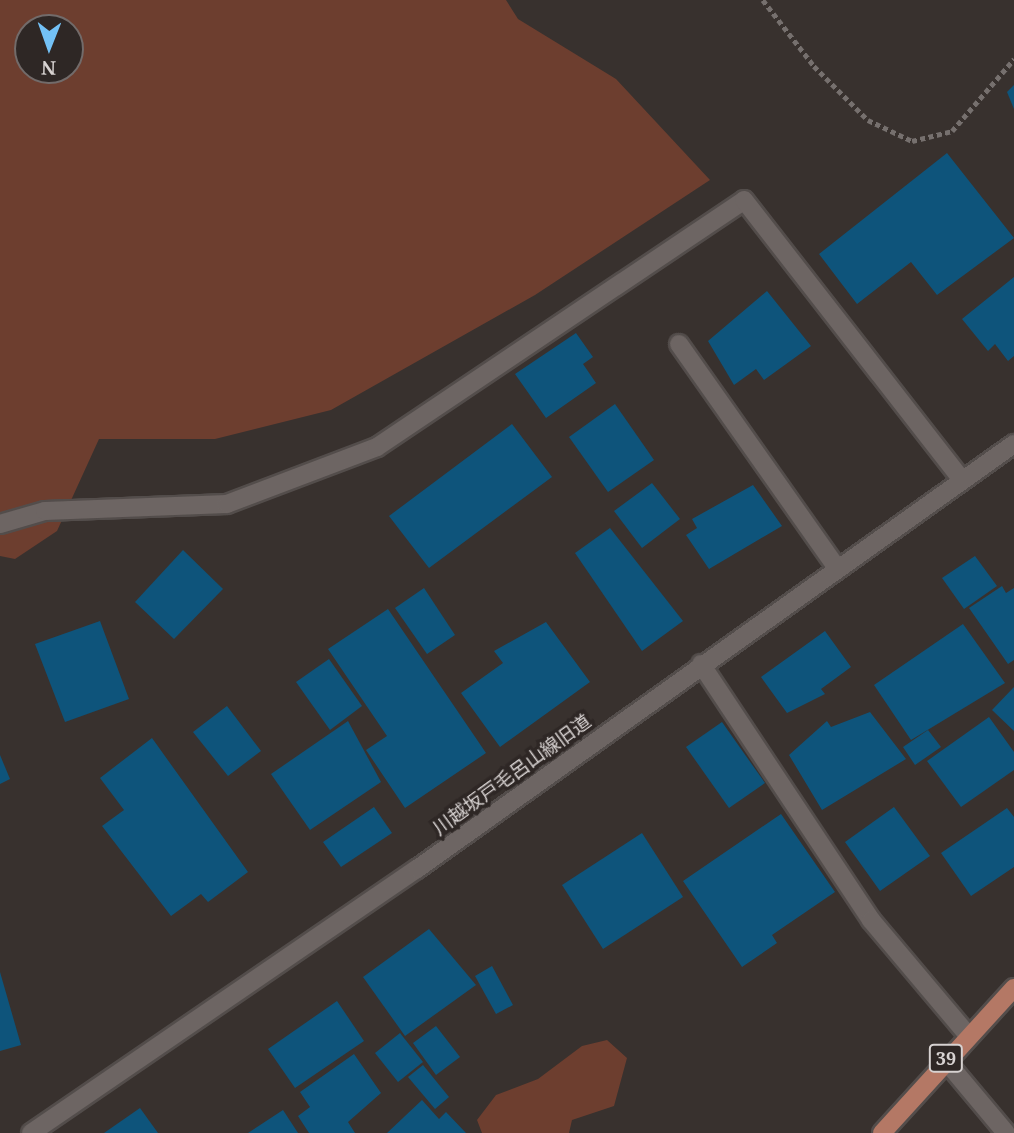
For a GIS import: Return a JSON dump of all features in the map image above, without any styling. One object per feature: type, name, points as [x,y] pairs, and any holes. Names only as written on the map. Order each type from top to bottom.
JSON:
[{"type":"main road","name":"39","points":[[882,1133],[967,1034],[1014,988]]},
{"type":"street","points":[[0,523],[45,511],[227,504],[377,447],[744,200],[961,480]]},
{"type":"street","points":[[679,344],[837,568]]},
{"type":"street","name":"川越坂戸毛呂山線旧道","points":[[31,1133],[416,869],[1014,444]]},
{"type":"street","points":[[701,664],[871,920],[967,1034]]},
{"type":"street","points":[[945,1059],[1006,1133]]},
{"type":"path","points":[[763,0],[814,66],[868,120],[912,141],[952,131],[1014,59]]},
{"type":"shaded area","points":[[0,0],[506,0],[518,19],[616,79],[710,180],[535,295],[331,410],[215,439],[99,439],[57,531],[15,559],[0,556]]},
{"type":"shaded area","points":[[607,1040],[627,1058],[614,1106],[572,1120],[569,1133],[482,1133],[477,1120],[496,1095],[538,1079],[582,1046]]},
{"type":"building","points":[[1014,85],[1014,109],[1007,92]]},
{"type":"building","points":[[947,153],[1014,238],[937,295],[911,262],[857,304],[819,254]]},
{"type":"building","points":[[1014,277],[1014,356],[1008,361],[995,344],[988,351],[962,319]]},
{"type":"building","points":[[767,291],[811,346],[764,380],[756,369],[734,385],[708,341]]},
{"type":"building","points":[[576,333],[593,357],[583,364],[596,383],[546,418],[515,374]]},
{"type":"building","points":[[615,404],[654,460],[608,492],[569,437]]},
{"type":"building","points":[[512,424],[552,477],[429,568],[389,516]]},
{"type":"building","points":[[652,483],[680,519],[642,548],[614,511]]},
{"type":"building","points":[[753,485],[782,526],[709,569],[686,535],[697,528],[692,519]]},
{"type":"building","points":[[610,528],[683,621],[642,651],[575,553]]},
{"type":"building","points":[[183,550],[223,589],[174,639],[135,602]]},
{"type":"building","points":[[975,556],[997,586],[964,609],[942,578]]},
{"type":"building","points":[[1002,586],[1006,593],[1014,588],[1014,660],[1008,664],[969,608]]},
{"type":"building","points":[[424,588],[455,635],[427,654],[395,608]]},
{"type":"building","points":[[388,609],[486,753],[405,808],[366,750],[387,736],[328,649]]},
{"type":"building","points":[[100,621],[129,699],[65,722],[35,644]]},
{"type":"building","points":[[546,622],[590,682],[500,747],[461,693],[503,663],[494,651]]},
{"type":"building","points":[[963,624],[1005,683],[911,740],[874,685]]},
{"type":"building","points":[[825,631],[851,667],[821,689],[825,694],[787,713],[761,677]]},
{"type":"building","points":[[329,659],[362,706],[330,730],[296,682]]},
{"type":"building","points":[[1014,687],[1014,731],[992,710]]},
{"type":"building","points":[[227,706],[261,751],[228,776],[193,732]]},
{"type":"building","points":[[870,712],[906,759],[822,810],[789,755],[827,721],[831,727]]},
{"type":"building","points":[[989,717],[1014,752],[1014,770],[961,807],[927,761]]},
{"type":"building","points":[[348,721],[381,782],[310,830],[271,774]]},
{"type":"building","points":[[722,722],[765,783],[729,808],[686,747]]},
{"type":"building","points":[[928,730],[941,747],[915,765],[903,747]]},
{"type":"building","points":[[152,738],[248,872],[208,902],[201,894],[171,916],[102,826],[124,810],[100,778]]},
{"type":"building","points":[[0,755],[10,779],[0,784]]},
{"type":"building","points":[[374,807],[392,833],[341,867],[323,842]]},
{"type":"building","points":[[894,807],[930,856],[880,891],[845,842]]},
{"type":"building","points":[[1007,808],[1014,817],[1014,867],[971,896],[941,853]]},
{"type":"building","points":[[781,814],[835,892],[772,935],[777,943],[742,967],[683,881]]},
{"type":"building","points":[[642,833],[683,897],[603,949],[562,885]]},
{"type":"building","points":[[429,929],[476,985],[405,1036],[363,977]]},
{"type":"building","points":[[492,966],[513,1005],[496,1014],[475,976]]},
{"type":"building","points":[[0,972],[21,1045],[0,1051]]},
{"type":"building","points":[[337,1001],[364,1041],[295,1088],[268,1049]]},
{"type":"building","points":[[436,1026],[460,1057],[436,1075],[413,1043]]},
{"type":"building","points":[[400,1033],[423,1062],[398,1082],[375,1053]]},
{"type":"building","points":[[354,1054],[381,1093],[348,1122],[355,1133],[309,1133],[298,1116],[310,1107],[300,1092]]},
{"type":"building","points":[[423,1065],[449,1097],[435,1109],[408,1077]]},
{"type":"building","points":[[422,1100],[439,1119],[446,1112],[466,1133],[387,1133]]},
{"type":"building","points":[[140,1108],[158,1133],[104,1133]]},
{"type":"building","points":[[283,1110],[298,1133],[248,1133]]}]
